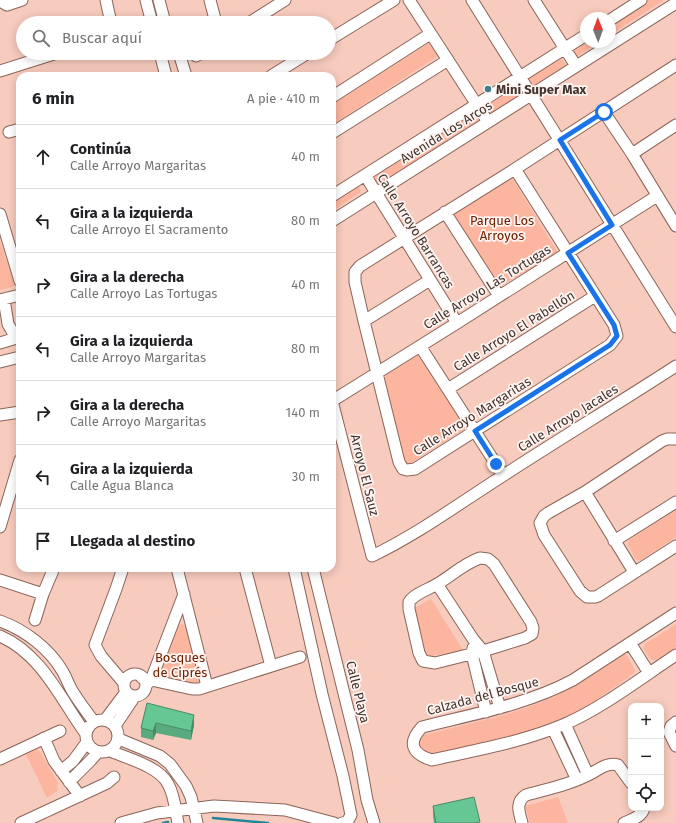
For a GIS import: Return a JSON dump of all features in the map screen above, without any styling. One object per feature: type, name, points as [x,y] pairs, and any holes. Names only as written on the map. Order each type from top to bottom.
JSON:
[{"type":"street","points":[[2,4],[22,0]]},
{"type":"street","points":[[106,0],[109,16]]},
{"type":"street","points":[[146,0],[150,16]]},
{"type":"street","points":[[159,0],[163,16]]},
{"type":"street","points":[[166,0],[170,16]]},
{"type":"street","points":[[210,0],[214,16]]},
{"type":"street","points":[[257,16],[271,4],[285,0]]},
{"type":"street","points":[[336,36],[394,0]]},
{"type":"street","points":[[409,0],[488,122]]},
{"type":"street","points":[[472,0],[676,327]]},
{"type":"street","points":[[616,16],[641,0]]},
{"type":"street","points":[[537,1],[576,66]]},
{"type":"street","name":"Avenida Los Arcos","points":[[336,218],[676,1]]},
{"type":"street","points":[[336,94],[430,34]]},
{"type":"street","name":"Avenida Los Arcos","points":[[336,193],[580,39]]},
{"type":"street","points":[[0,71],[35,60]]},
{"type":"street","points":[[162,60],[165,72]]},
{"type":"street","points":[[181,60],[185,72]]},
{"type":"street","points":[[277,72],[297,60]]},
{"type":"street","points":[[336,131],[448,60]]},
{"type":"street","name":"Calle Arroyo Margaritas","points":[[515,169],[616,329],[617,336],[613,342],[415,469],[403,469],[399,462],[364,320],[355,282],[355,272],[360,266],[404,237],[515,169],[676,64]]},
{"type":"street","points":[[604,112],[632,154],[676,226]]},
{"type":"street","points":[[632,154],[675,128]]},
{"type":"street","points":[[3,134],[16,130]]},
{"type":"street","name":"Calle Arroyo Barrancas","points":[[365,175],[458,323]]},
{"type":"street","name":"Calle Arroyo Las Tortugas","points":[[336,398],[458,323],[657,196]]},
{"type":"street","points":[[446,212],[499,296]]},
{"type":"street","points":[[0,214],[16,268]]},
{"type":"street","points":[[364,320],[430,280]]},
{"type":"street","points":[[10,359],[7,340],[8,324],[2,300],[16,296]]},
{"type":"street","name":"Calle Arroyo El Pabellón","points":[[448,389],[595,296]]},
{"type":"street","points":[[420,346],[503,476]]},
{"type":"street","name":"Calle Arroyo Jacales","points":[[372,556],[440,517],[676,366]]},
{"type":"street","points":[[0,415],[16,413]]},
{"type":"street","name":"Arroyo El Sauz","points":[[336,416],[372,556]]},
{"type":"street","points":[[676,439],[667,439],[662,441],[585,492],[544,516],[540,524],[544,535],[580,592],[587,598],[598,596],[676,547]]},
{"type":"street","points":[[0,526],[16,473]]},
{"type":"street","points":[[585,492],[634,572]]},
{"type":"street","points":[[614,541],[676,502]]},
{"type":"street","points":[[484,558],[492,561],[531,622],[533,631],[532,634],[525,638],[478,653],[435,663],[426,662],[421,657],[408,605],[411,599],[415,596],[437,584],[476,559],[484,558]]},
{"type":"street","points":[[35,620],[43,594],[52,572]]},
{"type":"street","points":[[121,572],[116,589],[95,642],[95,647],[128,687],[143,692],[146,681],[184,594]]},
{"type":"street","points":[[178,572],[207,686]]},
{"type":"street","points":[[246,572],[271,666]]},
{"type":"street","points":[[295,572],[351,815],[344,822]]},
{"type":"street","name":"Calle Playa","points":[[314,572],[358,750],[367,800],[374,823]]},
{"type":"street","points":[[0,580],[43,594]]},
{"type":"street","points":[[437,584],[473,639],[500,708]]},
{"type":"street","name":"Calzada del Bosque","points":[[676,613],[573,680],[538,697],[486,712],[422,727],[414,738],[413,746],[421,756],[432,760],[516,740],[553,729],[605,702],[676,655]]},
{"type":"street","points":[[0,621],[26,634],[48,652],[63,672],[73,692],[99,721],[115,726],[118,730],[119,739],[114,748],[110,751],[102,753],[93,750],[51,680],[37,663],[22,650],[0,636]]},
{"type":"street","points":[[630,643],[649,673]]},
{"type":"street","points":[[478,653],[486,712]]},
{"type":"street","points":[[61,771],[73,761],[86,738],[90,725],[99,721],[128,687],[136,675],[146,681],[199,689],[300,657]]},
{"type":"street","points":[[115,726],[128,687]]},
{"type":"street","points":[[676,722],[671,726],[669,732],[676,746]]},
{"type":"street","points":[[565,724],[588,776]]},
{"type":"street","points":[[553,729],[577,780]]},
{"type":"street","points":[[0,759],[60,731]]},
{"type":"street","points":[[44,738],[54,761],[80,796]]},
{"type":"street","points":[[119,739],[160,756],[170,764],[186,786],[191,797],[196,823]]},
{"type":"street","points":[[110,751],[156,770],[168,783],[178,823]]},
{"type":"street","points":[[69,782],[98,752]]},
{"type":"street","points":[[160,775],[170,764]]},
{"type":"street","points":[[522,823],[518,804],[519,800],[526,795],[577,780],[606,766],[614,764],[621,768],[628,779]]},
{"type":"street","points":[[21,823],[107,784],[114,777]]},
{"type":"street","points":[[186,786],[202,800],[214,806]]},
{"type":"street","points":[[157,813],[164,808],[169,801],[171,791]]},
{"type":"street","points":[[121,823],[157,813],[214,806],[285,810],[334,823]]},
{"type":"street","points":[[624,823],[639,816],[643,811]]},
{"type":"green space","points":[[648,0],[664,0],[616,31],[616,21]]},
{"type":"green space","points":[[429,43],[438,56],[336,122],[336,102]]},
{"type":"green space","points":[[580,45],[580,48],[590,48],[575,58],[572,51]]},
{"type":"green space","points":[[561,58],[566,65],[532,86],[527,78]]},
{"type":"green space","points":[[517,85],[524,92],[487,116],[483,109]]},
{"type":"green space","points":[[474,113],[480,122],[377,185],[372,177]]},
{"type":"green space","name":"Parque Los Arroyos","points":[[511,176],[558,253],[499,287],[450,212]]},
{"type":"green space","points":[[358,184],[361,192],[336,208],[336,198]]},
{"type":"green space","points":[[0,241],[15,286],[0,290]]},
{"type":"green space","points":[[418,355],[466,428],[406,466],[382,377]]},
{"type":"green space","points":[[676,510],[676,537],[641,560],[636,560],[628,545],[629,540]]},
{"type":"green space","points":[[431,599],[463,650],[426,657],[413,609]]},
{"type":"green space","name":"Bosques de Ciprés","points":[[181,624],[188,627],[200,676],[198,682],[194,684],[165,678],[161,675],[160,671],[177,627]]},
{"type":"green space","points":[[676,624],[676,647],[656,660],[651,660],[643,648],[645,644]]},
{"type":"green space","points":[[624,654],[628,657],[635,670],[634,673],[594,702],[573,714],[536,729],[435,755],[423,754],[416,743],[423,735],[500,716],[530,707],[555,697],[585,680]]},
{"type":"green space","points":[[36,749],[41,753],[58,783],[57,791],[47,798],[25,752]]},
{"type":"green space","points":[[558,797],[568,823],[530,823],[525,806]]},
{"type":"building","points":[[147,703],[194,715],[191,731],[156,723],[153,731],[141,728]]},
{"type":"building","points":[[474,797],[480,822],[436,823],[433,806]]},
{"type":"waterway","points":[[213,818],[268,823]]},
{"type":"waterway","points":[[163,823],[168,822]]},
{"type":"place","name":"Mini Super Max","points":[[488,89]]},
{"type":"route","points":[[496,464],[475,431],[610,345],[617,336],[614,325],[568,253],[612,225],[560,140],[604,112]]}]
